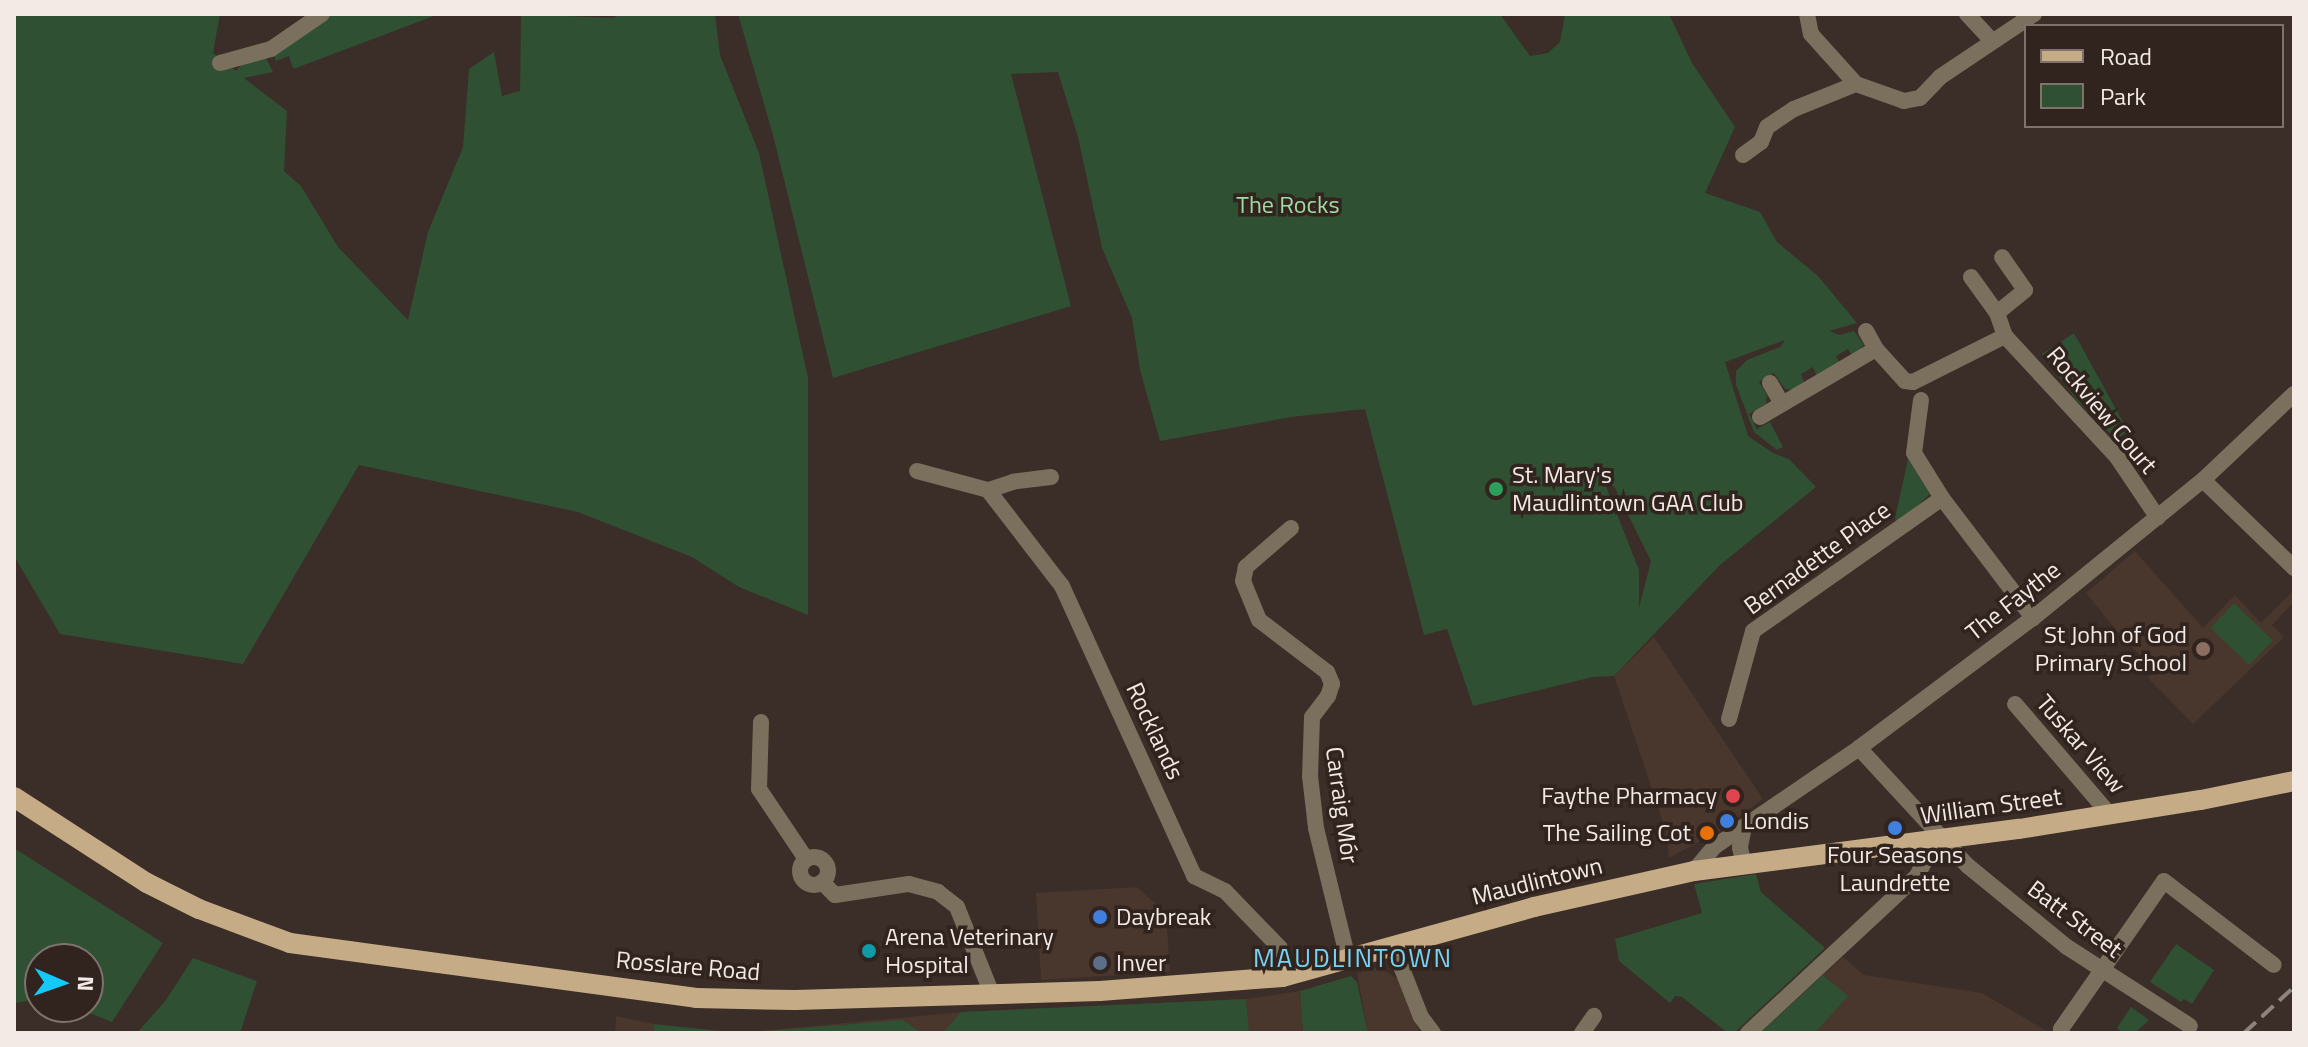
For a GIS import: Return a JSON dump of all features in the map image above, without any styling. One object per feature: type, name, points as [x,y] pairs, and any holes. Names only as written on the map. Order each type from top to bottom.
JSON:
[{"type":"main road","name":"William Street","points":[[1694,871],[2110,815],[2294,781]]},
{"type":"main road","name":"Rosslare Road","points":[[14,797],[147,883],[199,909],[290,943],[696,998],[795,1000],[1206,985],[1282,977],[1393,946]]},
{"type":"main road","name":"Maudlintown","points":[[1393,946],[1534,907],[1694,871]]},
{"type":"street","points":[[1807,14],[1811,34],[1856,84],[1904,101],[1920,98],[1940,77],[2034,14]]},
{"type":"street","points":[[1967,14],[1991,40]]},
{"type":"street","points":[[227,68],[271,49],[319,15]]},
{"type":"street","points":[[1743,155],[1761,142],[1767,127],[1794,109],[1856,84]]},
{"type":"street","points":[[1997,313],[2032,288],[2002,257]]},
{"type":"street","name":"Rockview Court","points":[[1971,277],[1997,313],[2005,336],[2117,457],[2158,518]]},
{"type":"street","points":[[1866,331],[1876,349],[1905,381],[1913,382],[2005,336]]},
{"type":"street","points":[[1760,417],[1876,349]]},
{"type":"street","points":[[1770,383],[1782,404]]},
{"type":"street","name":"The Faythe","points":[[1694,871],[1714,847],[1859,748],[2033,618],[2203,480],[2294,394]]},
{"type":"street","points":[[1921,400],[1914,453],[1942,498],[2033,618]]},
{"type":"street","points":[[917,471],[988,490],[1013,482],[1051,477]]},
{"type":"street","points":[[2203,480],[2294,568]]},
{"type":"street","name":"Rocklands","points":[[988,490],[1062,586],[1194,876],[1225,891],[1280,948],[1282,977]]},
{"type":"street","name":"Bernadette Place","points":[[1729,719],[1753,631],[1942,498]]},
{"type":"street","name":"Carraig Mór","points":[[1291,528],[1246,567],[1243,581],[1259,620],[1327,672],[1332,684],[1328,696],[1312,717],[1310,776],[1316,828],[1348,959]]},
{"type":"street","name":"Tuskar View","points":[[2015,704],[2110,815]]},
{"type":"street","points":[[761,722],[759,789],[806,859],[800,865],[802,879],[813,885],[822,882],[835,895],[909,884],[938,892],[957,907],[992,994]]},
{"type":"street","points":[[1859,748],[1942,838]]},
{"type":"street","points":[[1744,827],[1740,847],[1744,865]]},
{"type":"street","name":"Batt Street","points":[[1942,838],[1968,866],[2067,947],[2190,1026]]},
{"type":"street","points":[[1748,1033],[1917,876],[1924,862],[1920,842]]},
{"type":"street","points":[[2062,1033],[2061,1029],[2164,881],[2274,965]]},
{"type":"street","points":[[1393,946],[1421,1017],[1433,1033]]},
{"type":"street","points":[[1582,1033],[1594,1016]]},
{"type":"shaded area","name":"St John of God Primary School","points":[[2135,551],[2203,628],[2235,595],[2261,623],[2294,590],[2294,602],[2272,625],[2284,637],[2193,724],[2148,678],[2155,670],[2121,636],[2086,593]]},
{"type":"shaded area","points":[[1654,637],[1763,799],[1721,830],[1669,858],[1666,831],[1614,676]]},
{"type":"shaded area","points":[[1137,887],[1166,913],[1170,972],[1041,980],[1036,893]]},
{"type":"shaded area","points":[[1843,957],[1864,975],[1982,993],[2050,1033],[1815,1033],[1847,996],[1823,975]]},
{"type":"shaded area","points":[[1380,967],[1397,979],[1420,1033],[1368,1033],[1357,973]]},
{"type":"shaded area","points":[[1300,991],[1303,1033],[739,1033],[961,1012],[1246,999]]},
{"type":"shaded area","points":[[616,1016],[677,1029],[739,1033],[615,1033]]},
{"type":"green space","points":[[14,14],[220,14],[213,53],[236,71],[241,65],[266,58],[273,72],[244,78],[287,111],[284,171],[301,186],[338,247],[408,320],[428,232],[463,147],[469,69],[494,52],[502,96],[520,91],[521,14],[612,18],[623,14],[715,14],[720,55],[759,153],[808,378],[808,615],[739,587],[692,557],[578,512],[359,465],[243,664],[60,634],[14,556]]},
{"type":"green space","points":[[334,14],[439,14],[296,68],[293,68],[289,56],[276,61],[273,53]]},
{"type":"green space","name":"The Rocks","points":[[738,14],[1500,14],[1530,56],[1548,53],[1560,42],[1565,14],[1669,14],[1692,63],[1735,127],[1705,193],[1760,212],[1777,242],[1818,276],[1857,323],[1829,331],[1840,335],[1854,331],[1864,345],[1853,357],[1848,349],[1836,356],[1840,364],[1817,377],[1813,367],[1801,374],[1804,383],[1792,390],[1785,389],[1774,373],[1759,382],[1767,395],[1766,404],[1749,414],[1757,429],[1770,422],[1783,447],[1777,450],[1754,432],[1736,385],[1736,371],[1747,360],[1780,347],[1785,340],[1725,362],[1748,436],[1773,453],[1789,459],[1816,487],[1720,565],[1614,676],[1593,677],[1473,706],[1447,629],[1424,635],[1365,409],[1291,417],[1160,441],[1140,370],[1132,318],[1102,248],[1078,137],[1058,72],[1011,74],[1071,306],[833,378],[773,135]],"holes":[[[1601,474],[1615,488],[1651,561],[1639,608],[1639,570]]]},
{"type":"green space","points":[[2074,333],[2128,431],[2116,439],[2077,401],[2042,354]]},
{"type":"green space","points":[[1908,459],[1930,494],[1897,524],[1895,518]]},
{"type":"green space","points":[[2234,603],[2273,641],[2249,665],[2210,627]]},
{"type":"green space","points":[[14,848],[163,943],[112,1022],[104,1019],[104,943],[24,943],[24,1001],[14,1003]]},
{"type":"green space","points":[[1756,874],[1761,892],[1825,948],[1734,1033],[1728,1033],[1682,997],[1675,996],[1670,1003],[1619,961],[1615,939],[1702,913],[1694,884]]},
{"type":"green space","points":[[2176,944],[2214,970],[2192,1004],[2184,999],[2181,1002],[2150,982]]},
{"type":"green space","points":[[193,958],[257,981],[240,1033],[137,1033],[166,1000]]},
{"type":"green space","points":[[1823,975],[1848,996],[1815,1033],[1760,1033]]},
{"type":"green space","points":[[1351,976],[1357,982],[1368,1033],[1303,1033],[1300,991]]},
{"type":"green space","points":[[1246,999],[1249,1033],[943,1033],[961,1012]]},
{"type":"green space","points":[[2131,1007],[2149,1020],[2135,1033],[2123,1033],[2117,1028]]},
{"type":"green space","points":[[903,1020],[922,1033],[739,1033]]},
{"type":"green space","points":[[654,1024],[739,1033],[654,1033]]},
{"type":"railway","points":[[2244,1033],[2294,987]]},
{"type":"place","name":"St. Mary's Maudlintown GAA Club","points":[[1496,489]]},
{"type":"place","name":"St John of God Primary School","points":[[2203,649]]},
{"type":"place","name":"Faythe Pharmacy","points":[[1733,796]]},
{"type":"place","name":"Londis","points":[[1727,821]]},
{"type":"place","name":"Four Seasons Laundrette","points":[[1895,828]]},
{"type":"place","name":"The Sailing Cot","points":[[1707,833]]},
{"type":"place","name":"Daybreak","points":[[1100,917]]},
{"type":"place","name":"Arena Veterinary Hospital","points":[[869,951]]},
{"type":"place","name":"Inver","points":[[1100,963]]},
{"type":"district","name":"MAUDLINTOWN","points":[[1353,958]]}]
